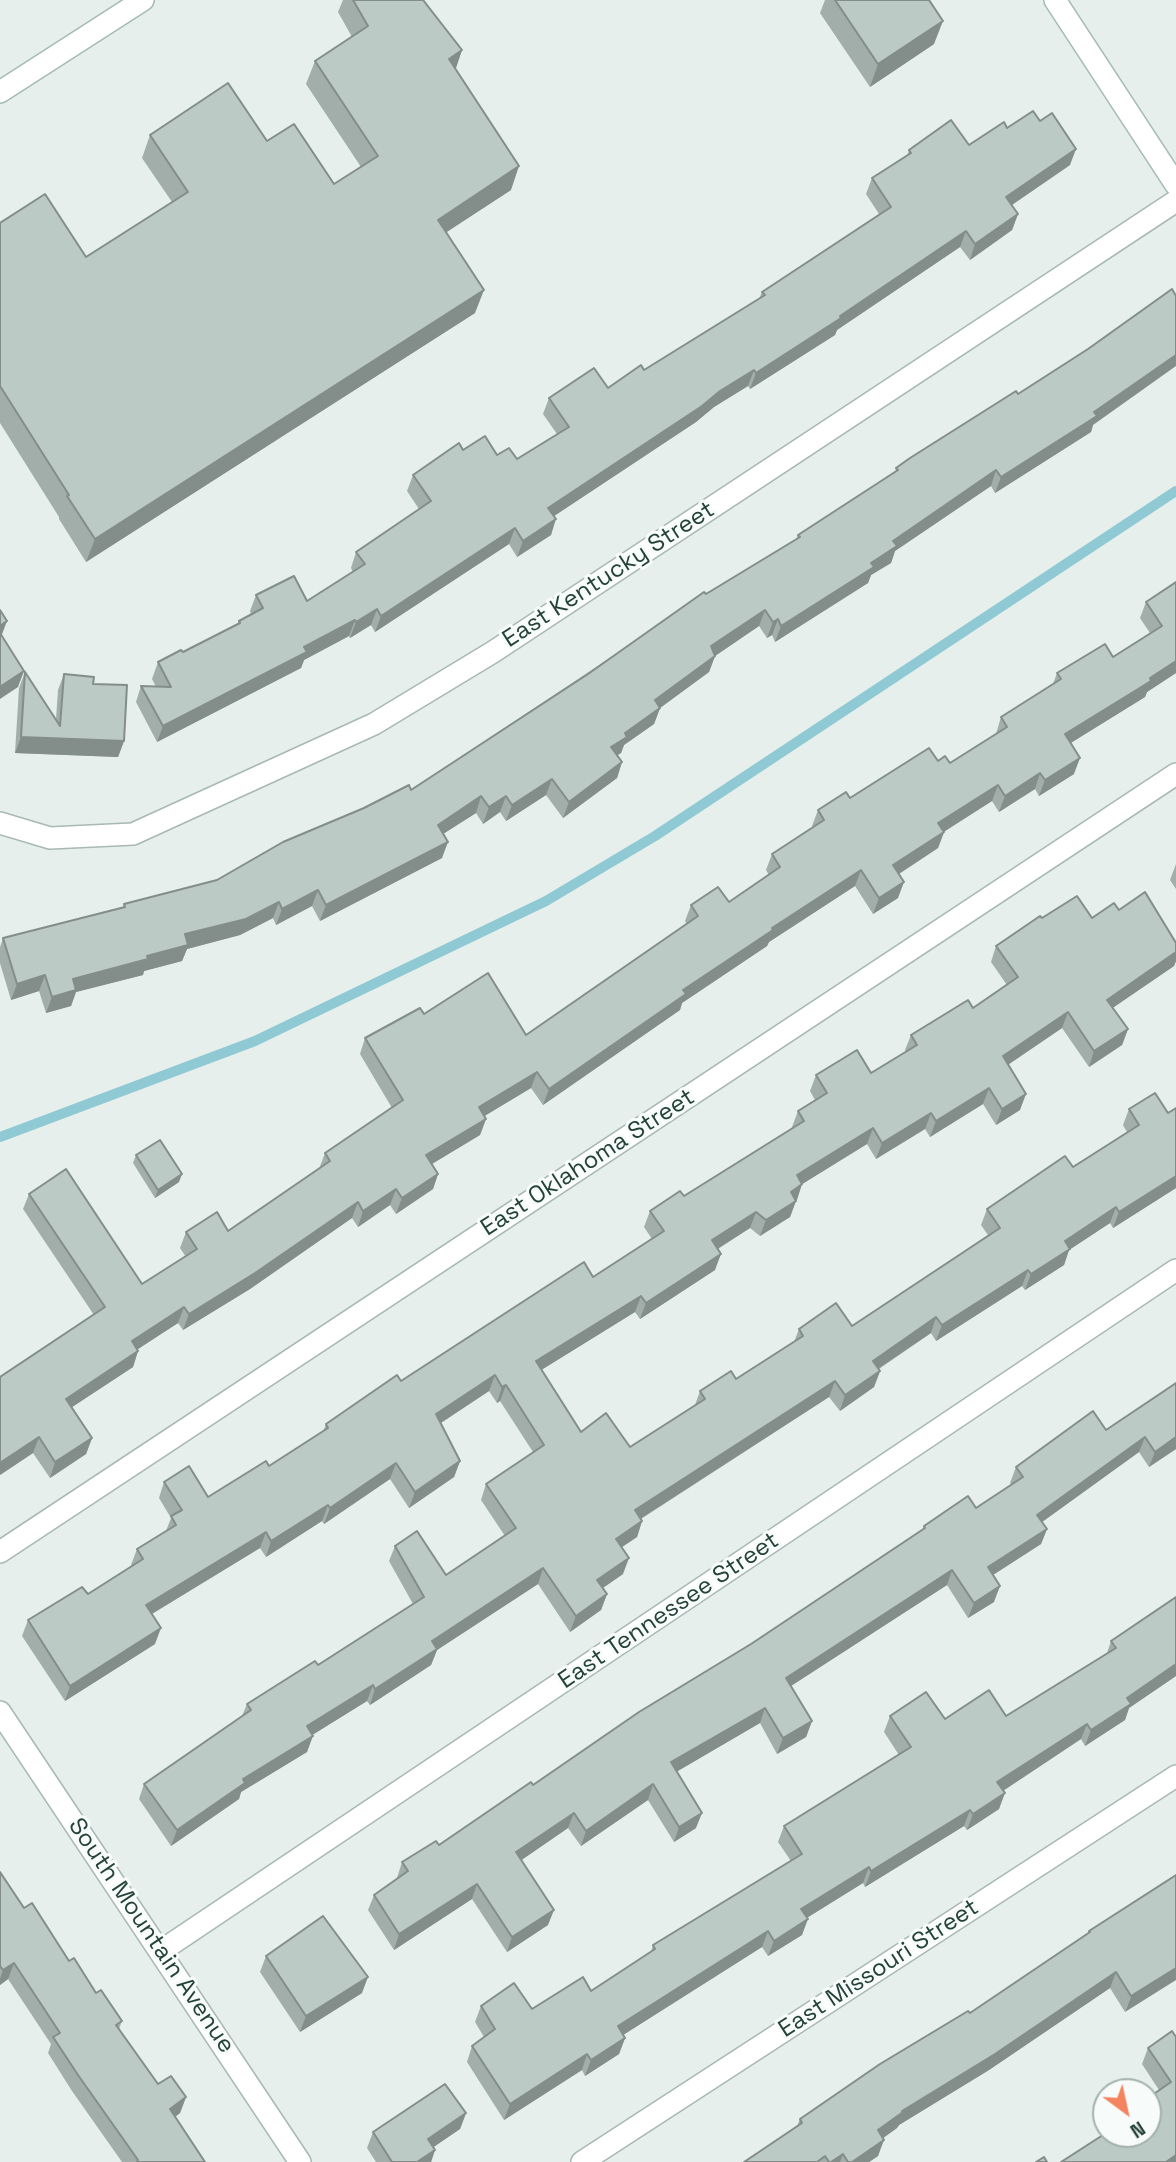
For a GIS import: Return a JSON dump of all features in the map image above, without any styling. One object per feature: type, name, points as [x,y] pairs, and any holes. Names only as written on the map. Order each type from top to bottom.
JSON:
[{"type":"street","points":[[0,92],[143,0]]},
{"type":"street","points":[[1055,0],[1176,185]]},
{"type":"street","name":"East Kentucky Street","points":[[0,823],[50,838],[133,834],[374,724],[494,652],[1176,201]]},
{"type":"street","name":"East Oklahoma Street","points":[[0,1552],[1176,774]]},
{"type":"street","name":"East Tennessee Street","points":[[161,1951],[1176,1270]]},
{"type":"street","name":"South Mountain Avenue","points":[[0,1712],[300,2162]]},
{"type":"street","name":"East Missouri Street","points":[[582,2162],[1176,1776]]},
{"type":"building","points":[[353,0],[423,0],[462,50],[449,59],[519,166],[438,220],[484,290],[95,539],[0,386],[0,223],[45,194],[86,257],[188,192],[150,135],[228,83],[267,141],[294,124],[334,184],[378,156],[315,61],[368,26]]},
{"type":"building","points":[[835,0],[929,0],[943,21],[878,64]]},
{"type":"building","points":[[1033,111],[1040,121],[1052,113],[1076,149],[1006,197],[1018,214],[975,244],[966,231],[840,316],[841,318],[756,373],[754,370],[720,391],[702,406],[548,508],[556,519],[523,541],[515,528],[381,616],[377,609],[356,622],[355,620],[304,647],[307,652],[163,726],[141,686],[171,687],[158,662],[240,623],[239,621],[263,608],[256,595],[294,576],[307,601],[365,564],[356,552],[431,501],[413,475],[459,443],[463,450],[485,436],[497,455],[509,448],[517,459],[569,427],[549,398],[594,368],[608,388],[641,365],[644,370],[765,295],[762,292],[891,207],[872,178],[911,153],[909,150],[951,120],[969,145],[1004,122],[1007,128]]},
{"type":"building","points":[[1172,289],[1176,296],[1176,355],[1094,412],[1097,416],[1001,477],[996,470],[893,541],[897,546],[871,563],[874,567],[781,626],[778,619],[773,622],[765,610],[711,646],[715,656],[655,700],[660,708],[625,733],[627,737],[611,747],[622,762],[569,802],[552,779],[512,805],[506,796],[489,807],[481,796],[438,825],[448,842],[326,905],[318,890],[282,909],[279,902],[246,919],[185,934],[188,945],[73,979],[76,990],[52,997],[45,975],[17,984],[3,938],[217,880],[283,842],[364,808],[409,785],[411,790],[588,674],[704,592],[706,594],[800,537],[798,535],[898,470],[896,468],[910,458],[1088,349]]},
{"type":"building","points":[[1176,582],[1176,661],[1150,678],[1151,681],[1065,734],[1080,758],[1045,780],[1040,773],[1005,796],[998,785],[938,823],[944,832],[893,865],[904,882],[879,898],[861,870],[683,990],[686,994],[549,1089],[537,1072],[479,1107],[486,1119],[426,1155],[438,1174],[402,1198],[396,1189],[363,1211],[358,1202],[255,1273],[189,1314],[184,1307],[132,1341],[138,1351],[66,1399],[92,1438],[55,1462],[39,1437],[0,1463],[0,1377],[105,1307],[29,1194],[66,1169],[142,1284],[197,1249],[186,1232],[217,1212],[228,1231],[330,1161],[325,1153],[403,1100],[365,1038],[420,1008],[424,1014],[488,973],[526,1035],[698,916],[691,905],[718,887],[729,902],[780,867],[772,854],[824,820],[818,810],[846,792],[850,798],[929,748],[938,761],[945,756],[950,763],[1007,727],[1001,717],[1061,679],[1057,673],[1105,644],[1113,657],[1162,626],[1146,602]]},
{"type":"building","points":[[0,610],[7,621],[0,626]]},
{"type":"building","points":[[0,633],[24,671],[0,687]]},
{"type":"building","points":[[25,672],[60,726],[64,674],[94,677],[93,684],[127,685],[124,741],[21,737]]},
{"type":"building","points":[[1145,892],[1176,943],[1176,952],[1107,1000],[1128,1029],[1094,1051],[1068,1012],[1003,1056],[1026,1094],[1002,1109],[989,1088],[936,1121],[931,1113],[882,1143],[873,1128],[797,1175],[802,1184],[791,1192],[796,1201],[766,1220],[756,1212],[712,1240],[721,1254],[646,1303],[641,1296],[536,1361],[581,1432],[606,1413],[630,1447],[705,1399],[700,1391],[731,1371],[736,1379],[803,1336],[799,1329],[836,1303],[852,1326],[1000,1228],[987,1209],[1065,1156],[1073,1167],[1139,1125],[1129,1109],[1155,1093],[1168,1113],[1176,1108],[1176,1176],[1119,1212],[1116,1207],[1065,1241],[1070,1249],[1031,1274],[1028,1270],[942,1325],[936,1317],[873,1361],[880,1371],[845,1395],[835,1381],[635,1510],[642,1521],[616,1539],[629,1558],[597,1580],[607,1594],[576,1616],[543,1568],[432,1641],[437,1649],[375,1689],[373,1685],[307,1726],[313,1736],[243,1779],[245,1783],[177,1830],[144,1784],[251,1710],[247,1704],[315,1661],[318,1665],[424,1597],[395,1546],[417,1531],[446,1575],[516,1528],[486,1484],[544,1445],[506,1385],[502,1387],[495,1375],[436,1414],[460,1461],[415,1492],[396,1463],[330,1508],[328,1505],[271,1541],[266,1532],[146,1605],[161,1628],[70,1686],[28,1620],[82,1587],[88,1594],[143,1559],[137,1549],[176,1525],[171,1516],[182,1510],[164,1482],[189,1466],[208,1497],[266,1461],[269,1466],[328,1428],[326,1424],[397,1375],[401,1381],[584,1262],[593,1277],[664,1231],[650,1211],[680,1191],[684,1196],[804,1121],[798,1111],[827,1093],[816,1075],[857,1050],[871,1073],[917,1045],[911,1035],[968,1000],[973,1008],[1018,977],[996,946],[1040,916],[1042,918],[1077,896],[1092,918],[1114,903],[1119,910]]},
{"type":"building","points":[[160,1140],[182,1174],[158,1190],[136,1155]]},
{"type":"building","points":[[1176,1383],[1176,1437],[1155,1452],[1145,1437],[1037,1515],[1047,1529],[988,1567],[1000,1586],[974,1603],[952,1570],[786,1678],[812,1721],[783,1738],[765,1708],[671,1762],[702,1813],[679,1827],[653,1784],[586,1831],[574,1813],[516,1852],[554,1910],[512,1937],[477,1884],[399,1934],[374,1895],[408,1871],[402,1862],[436,1841],[439,1845],[531,1782],[533,1785],[639,1712],[751,1644],[925,1528],[924,1526],[968,1496],[976,1508],[1023,1477],[1016,1467],[1093,1411],[1106,1430]]},
{"type":"building","points":[[1176,1597],[1176,1664],[1127,1698],[1131,1704],[1091,1730],[1087,1724],[997,1782],[1005,1793],[973,1814],[970,1810],[871,1871],[869,1867],[801,1909],[808,1919],[774,1941],[768,1931],[618,2026],[625,2038],[591,2060],[587,2054],[510,2104],[472,2046],[495,2029],[481,2006],[514,1983],[532,2009],[583,1977],[591,1991],[655,1949],[653,1945],[802,1854],[784,1826],[911,1747],[890,1716],[926,1692],[945,1719],[989,1690],[1006,1716],[1116,1648],[1111,1641]]},
{"type":"building","points":[[0,1872],[24,1908],[32,1903],[69,1961],[74,1958],[96,1993],[101,1990],[122,2021],[116,2025],[158,2084],[171,2076],[186,2097],[170,2109],[205,2162],[137,2162],[53,2037],[60,2033],[14,1963],[3,1970],[0,1966]]},
{"type":"building","points":[[1176,1875],[1176,1968],[1131,1996],[1116,1972],[995,2054],[902,2111],[878,2130],[884,2140],[852,2162],[848,2162],[843,2154],[831,2162],[825,2156],[817,2162],[744,2162],[802,2123],[800,2119],[880,2064],[968,2011],[970,2013]]},
{"type":"building","points":[[323,1916],[368,1977],[306,2016],[266,1956]]},
{"type":"building","points":[[1172,2031],[1176,2037],[1176,2155],[1166,2162],[1061,2162],[1092,2142],[1092,2148],[1162,2148],[1162,2088],[1171,2082],[1148,2048]]},
{"type":"building","points":[[445,2084],[466,2113],[428,2139],[435,2150],[417,2162],[392,2162],[373,2132]]},
{"type":"waterway","points":[[0,1137],[255,1041],[546,901],[655,836],[1176,491]]}]
